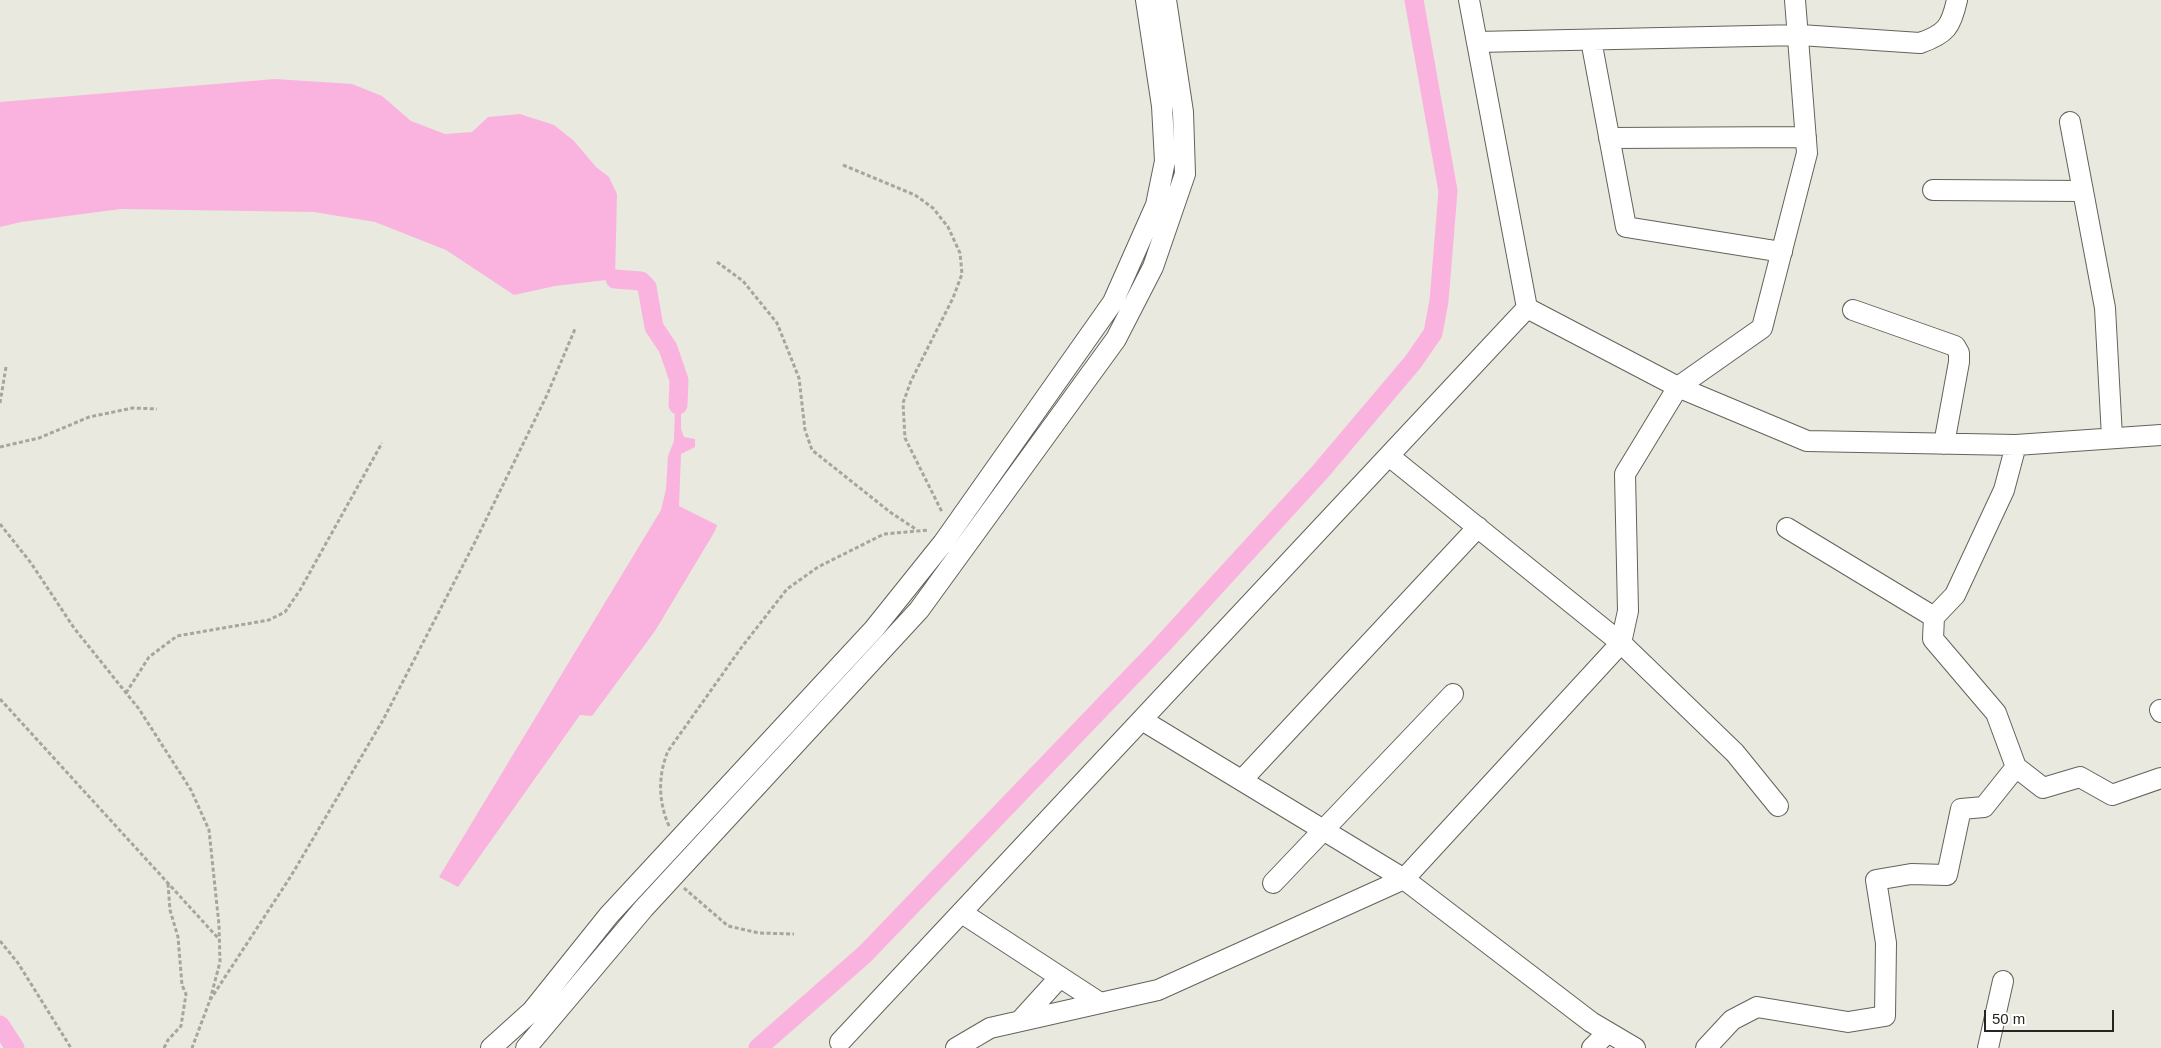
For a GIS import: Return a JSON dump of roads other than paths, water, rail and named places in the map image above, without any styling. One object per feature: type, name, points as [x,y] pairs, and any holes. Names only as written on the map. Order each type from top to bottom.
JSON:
[{"type":"street","points":[[491,1048],[532,1011],[609,915],[874,629],[952,531],[1114,302],[1156,205],[1165,161],[1162,106],[1146,0]]},
{"type":"street","points":[[526,1048],[673,877],[919,610],[1116,339],[1153,267],[1185,174],[1183,112],[1166,0]]},
{"type":"street","points":[[1469,0],[1527,308]]},
{"type":"street","points":[[956,1048],[990,1028],[1158,990],[1404,879],[1621,643],[1628,611],[1624,474],[1678,386],[1762,328],[1807,153],[1796,0]]},
{"type":"street","points":[[1477,42],[1800,36],[1920,43],[1938,36],[1952,21],[1957,0]]},
{"type":"street","points":[[1591,40],[1626,227],[1782,252]]},
{"type":"street","points":[[1154,52],[1174,50]]},
{"type":"street","points":[[2070,122],[2105,308],[2112,437]]},
{"type":"street","points":[[1609,138],[1806,137]]},
{"type":"street","points":[[1933,190],[2082,191]]},
{"type":"street","points":[[1527,308],[1678,386],[1808,440],[2016,446],[2112,437],[2161,435]]},
{"type":"street","points":[[840,1042],[1527,308]]},
{"type":"street","points":[[1852,310],[1955,346],[1959,353],[1959,362],[1944,444]]},
{"type":"street","points":[[2016,446],[2004,490],[1955,594],[1934,617],[1933,639],[1996,714],[2016,767],[2043,788],[2080,777],[2112,795],[2161,778]]},
{"type":"street","points":[[1389,456],[1621,643],[1735,752],[1778,806]]},
{"type":"street","points":[[1242,780],[1478,527]]},
{"type":"street","points":[[1787,528],[1934,617]]},
{"type":"street","points":[[952,531],[969,543]]},
{"type":"street","points":[[1273,883],[1453,694]]},
{"type":"street","points":[[1142,720],[1404,879],[1590,1022],[1635,1048]]},
{"type":"street","points":[[1706,1048],[1732,1020],[1757,1007],[1848,1022],[1885,1016],[1886,943],[1876,880],[1911,874],[1947,875],[1961,809],[1984,807],[2016,767]]},
{"type":"street","points":[[676,843],[692,856]]},
{"type":"street","points":[[962,913],[1100,1003]]},
{"type":"street","points":[[1020,1021],[1060,977]]},
{"type":"street","points":[[1988,1048],[2003,981]]},
{"type":"street","points":[[1592,1048],[1608,1032]]},
{"type":"waterway","points":[[758,1048],[865,954],[1160,647],[1320,472],[1413,362],[1433,333],[1439,301],[1448,191],[1414,0]]},
{"type":"waterway","points":[[615,279],[641,281],[647,287],[654,327],[668,348],[679,380],[678,405]]},
{"type":"waterway","points":[[0,1025],[15,1048]]}]
